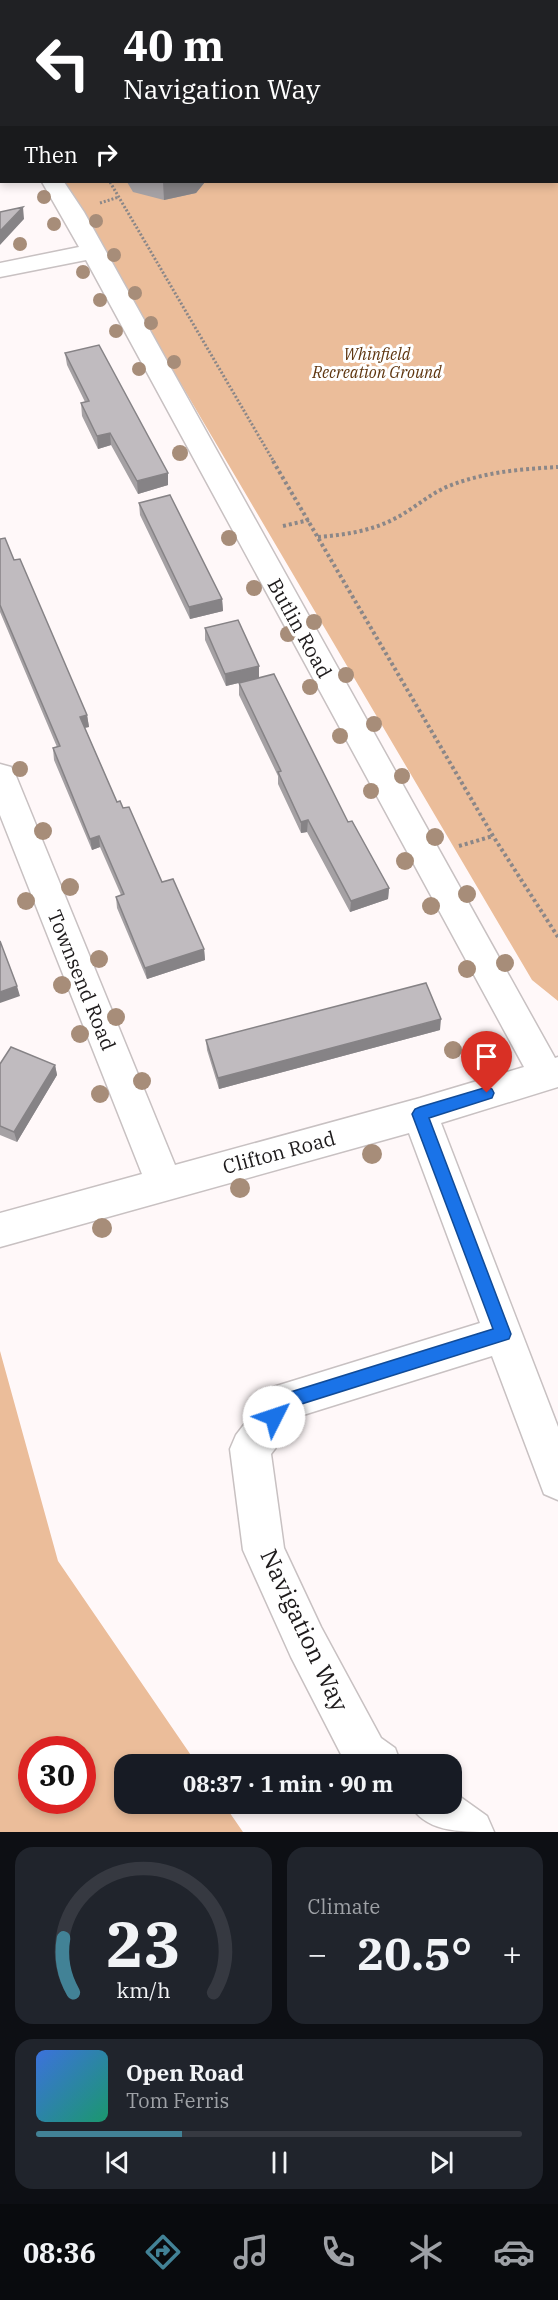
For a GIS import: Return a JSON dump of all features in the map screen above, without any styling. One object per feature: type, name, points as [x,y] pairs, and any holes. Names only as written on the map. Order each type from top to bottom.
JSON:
[{"type":"street","name":"Butlin Road","points":[[54,183],[287,606],[552,1073]]},
{"type":"street","points":[[0,270],[93,251]]},
{"type":"street","name":"Townsend Road","points":[[0,776],[164,1184]]},
{"type":"street","name":"Clifton Road","points":[[0,1230],[420,1114],[552,1073]]},
{"type":"street","points":[[420,1114],[558,1480]]},
{"type":"street","name":"Navigation Way","points":[[365,1754],[306,1642],[264,1550],[250,1449],[287,1401],[503,1334]]},
{"type":"street","points":[[446,1814],[471,1832]]},
{"type":"path","points":[[111,183],[493,836],[558,937]]},
{"type":"path","points":[[318,537],[354,534],[394,518],[437,491],[481,476],[520,469],[558,468]]},
{"type":"green space","name":"Whinfield Recreation Ground","points":[[63,183],[558,183],[558,1001],[532,980]]},
{"type":"green space","points":[[0,1351],[58,1561],[190,1754],[114,1754],[114,1814],[231,1814],[243,1832],[0,1832]]},
{"type":"building","points":[[23,207],[0,231],[0,212]]},
{"type":"building","points":[[99,345],[168,473],[137,481],[110,433],[97,436],[81,403],[89,401],[65,353]]},
{"type":"building","points":[[170,495],[222,599],[189,607],[139,503]]},
{"type":"building","points":[[5,538],[14,560],[20,559],[87,715],[80,717],[117,802],[120,801],[123,808],[129,807],[162,882],[173,879],[204,949],[145,968],[116,897],[124,894],[99,836],[90,839],[53,748],[60,746],[0,605],[0,539]]},
{"type":"building","points":[[238,620],[259,666],[225,674],[205,628]]},
{"type":"building","points":[[274,674],[348,822],[352,821],[389,888],[351,901],[308,820],[301,822],[278,772],[281,771],[239,683]]},
{"type":"building","points":[[0,941],[17,986],[0,992]]},
{"type":"building","points":[[426,983],[441,1019],[218,1078],[206,1040]]},
{"type":"building","points":[[11,1047],[55,1065],[14,1132],[0,1126],[0,1064]]},
{"type":"route","points":[[274,1417],[287,1401],[503,1334],[420,1114],[487,1093]]}]
